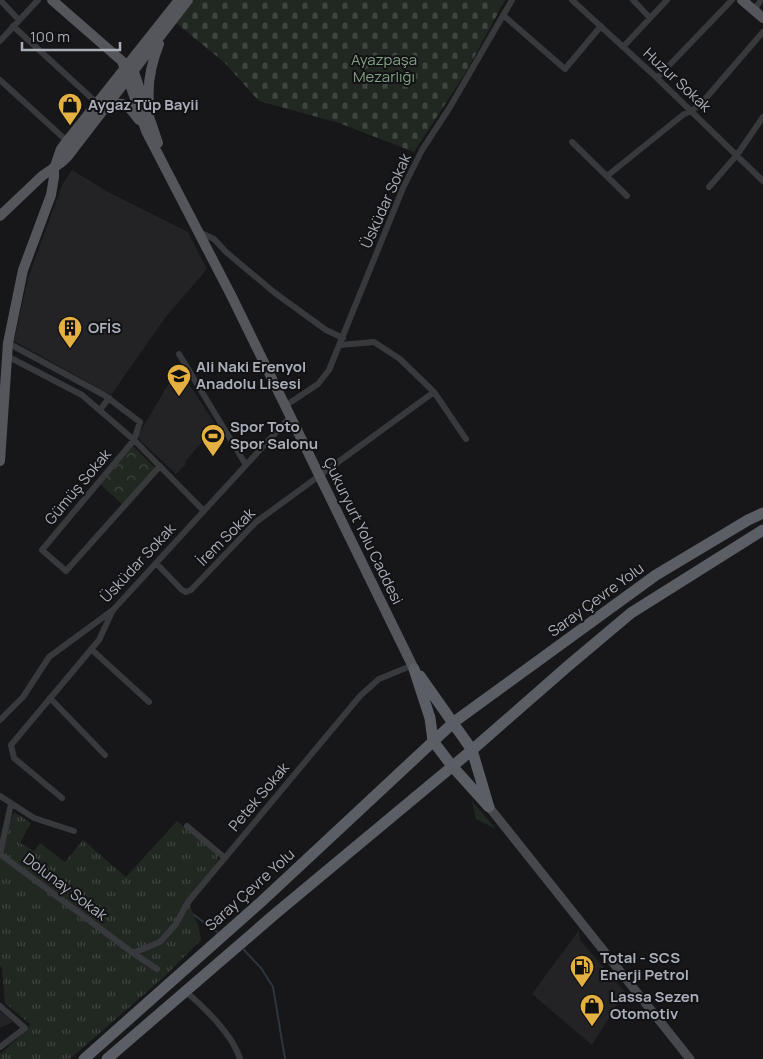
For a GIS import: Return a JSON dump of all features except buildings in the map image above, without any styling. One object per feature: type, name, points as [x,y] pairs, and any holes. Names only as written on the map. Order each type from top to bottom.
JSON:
[{"type":"highway","name":"Saray Çevre Yolu","points":[[84,1059],[261,902],[454,722],[656,575],[763,513]]},
{"type":"highway","name":"Saray Çevre Yolu","points":[[452,766],[631,613],[763,530]]},
{"type":"highway","points":[[414,667],[472,750],[489,806]]},
{"type":"highway","points":[[414,667],[430,718],[433,741],[452,766],[489,806]]},
{"type":"highway","points":[[107,1059],[274,914],[452,766]]},
{"type":"main road","points":[[52,0],[128,69]]},
{"type":"main road","points":[[2,211],[68,156],[103,104],[179,0]]},
{"type":"main road","points":[[128,69],[164,32],[188,0]]},
{"type":"main road","points":[[742,0],[763,18]]},
{"type":"main road","name":"Çukuryurt Yolu Caddesi","points":[[149,116],[148,86],[154,57],[164,32]]},
{"type":"main road","name":"Çukuryurt Yolu Caddesi","points":[[128,69],[149,116],[166,166]]},
{"type":"main road","name":"Çukuryurt Yolu Caddesi","points":[[128,69],[146,131]]},
{"type":"main road","name":"Çukuryurt Yolu Caddesi","points":[[103,104],[118,102],[127,105],[146,131],[166,166],[414,667]]},
{"type":"main road","points":[[0,461],[8,343],[23,270],[51,195],[54,168],[61,149],[103,104]]},
{"type":"main road","points":[[489,806],[690,1059]]},
{"type":"street","points":[[0,0],[19,20]]},
{"type":"street","points":[[0,41],[38,0]]},
{"type":"street","name":"Üsküdar Sokak","points":[[285,406],[318,384],[330,370],[403,188],[422,150],[450,107],[512,0]]},
{"type":"street","name":"Huzur Sokak","points":[[572,0],[692,111],[763,181]]},
{"type":"street","points":[[632,0],[650,18]]},
{"type":"street","points":[[623,47],[667,0]]},
{"type":"street","points":[[657,78],[732,0]]},
{"type":"street","points":[[754,10],[761,0]]},
{"type":"street","points":[[503,15],[565,69],[601,26]]},
{"type":"street","points":[[13,26],[103,104]]},
{"type":"street","points":[[607,176],[684,114],[692,111],[706,98],[763,32]]},
{"type":"street","points":[[0,80],[67,142]]},
{"type":"street","points":[[709,187],[737,155],[763,118]]},
{"type":"street","points":[[572,142],[627,196]]},
{"type":"street","points":[[198,231],[214,239],[226,252],[275,293],[342,341],[374,342],[400,360],[434,392],[466,439]]},
{"type":"street","points":[[8,343],[109,398],[140,422],[134,440]]},
{"type":"street","points":[[179,354],[246,465]]},
{"type":"street","points":[[7,356],[82,395],[134,440],[204,511]]},
{"type":"street","name":"İrem Sokak","points":[[156,563],[182,590],[186,592],[191,590],[256,522],[434,392]]},
{"type":"street","points":[[100,410],[109,398]]},
{"type":"street","name":"Üsküdar Sokak","points":[[0,720],[23,697],[49,657],[113,610],[290,417]]},
{"type":"street","name":"Gümüş Sokak","points":[[134,440],[42,550],[66,571],[160,466]]},
{"type":"street","points":[[62,798],[14,758],[11,745],[99,640],[113,610]]},
{"type":"street","points":[[91,649],[149,702]]},
{"type":"street","name":"Petek Sokak","points":[[133,954],[160,942],[176,924],[188,902],[360,696],[379,680],[414,667]]},
{"type":"street","points":[[50,698],[105,755]]},
{"type":"street","points":[[0,796],[34,818],[74,831]]},
{"type":"street","name":"Dolunay Sokak","points":[[11,804],[0,854],[133,954],[157,969]]},
{"type":"street","points":[[188,826],[225,858]]},
{"type":"street","points":[[185,991],[206,1008],[230,1040],[240,1059]]},
{"type":"street","points":[[0,1006],[25,1028],[0,1047]]},
{"type":"shaded area","points":[[72,170],[110,193],[188,232],[207,269],[165,318],[111,395],[14,341],[28,278],[63,183]]},
{"type":"shaded area","name":"Ali Naki Erenyol Anadolu Lisesi","points":[[178,368],[216,425],[176,474],[137,437]]},
{"type":"shaded area","points":[[579,930],[580,940],[625,992],[592,1045],[532,994]]},
{"type":"shaded area","points":[[0,1011],[13,1022],[0,1028]]},
{"type":"green space","name":"Ayazpaşa Mezarlığı","points":[[194,0],[505,0],[466,72],[414,152],[339,123],[259,101],[225,63],[176,23]]},
{"type":"green space","points":[[133,446],[155,468],[123,505],[100,484]]},
{"type":"green space","points":[[472,801],[496,829],[476,819]]},
{"type":"green space","points":[[14,812],[31,823],[20,843],[34,851],[40,843],[65,862],[83,840],[126,877],[177,821],[218,855],[218,860],[190,906],[198,925],[201,940],[166,975],[70,1059],[0,1059],[0,1054],[29,1028],[30,1024],[5,1003],[2,968],[0,966],[0,849]]},
{"type":"waterway","points":[[194,915],[217,932]]},
{"type":"waterway","points":[[244,950],[261,968],[273,987],[285,1059]]},
{"type":"place","name":"Aygaz Tüp Bayii","points":[[70,126]]},
{"type":"place","name":"OFİS","points":[[70,349]]},
{"type":"place","name":"Ali Naki Erenyol Anadolu Lisesi","points":[[179,397]]},
{"type":"place","name":"Spor Toto Spor Salonu","points":[[213,457]]},
{"type":"place","name":"Total - SCS Enerji Petrol","points":[[582,988]]},
{"type":"place","name":"Lassa Sezen Otomotiv","points":[[592,1027]]}]
